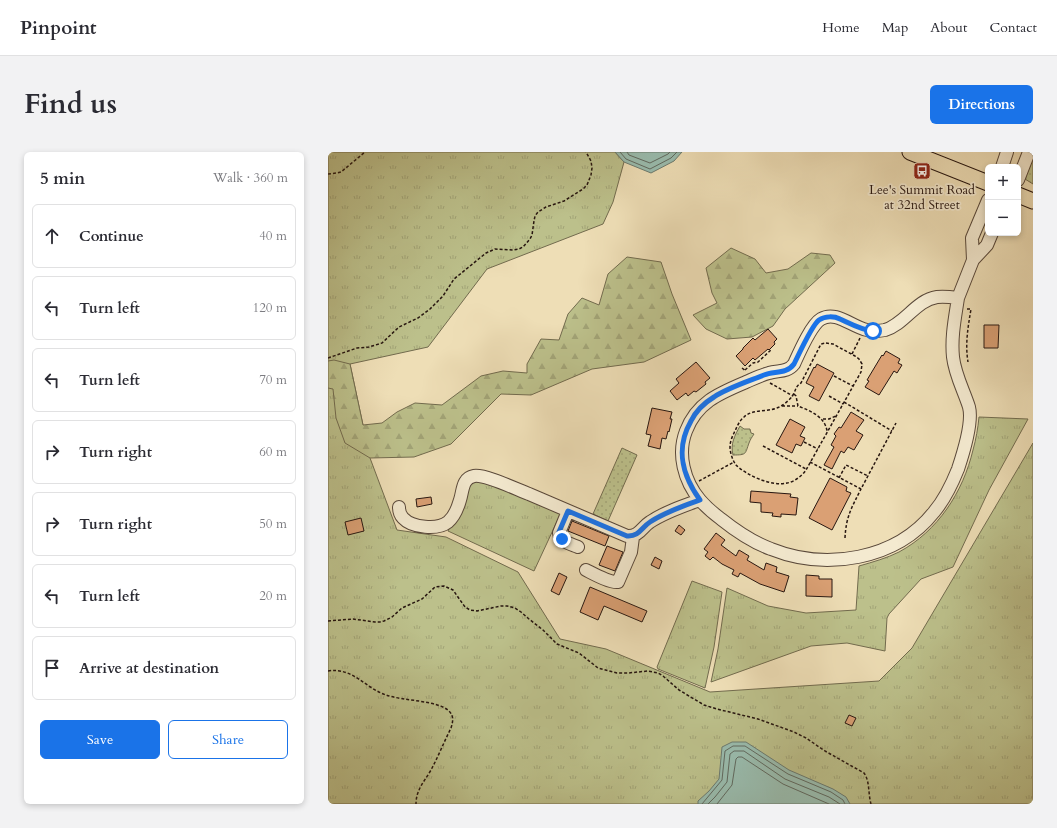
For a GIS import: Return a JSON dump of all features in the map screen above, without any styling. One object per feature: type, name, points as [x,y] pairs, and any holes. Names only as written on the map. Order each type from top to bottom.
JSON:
[{"type":"main road","points":[[910,152],[985,182]]},
{"type":"main road","points":[[1021,196],[1033,201]]},
{"type":"street","points":[[1003,164],[1007,152]]},
{"type":"street","points":[[1021,172],[1029,152]]},
{"type":"street","points":[[973,260],[972,238],[985,207]]},
{"type":"street","points":[[958,298],[935,297],[929,299],[899,323],[886,329],[873,331],[851,324],[839,318],[823,318],[819,320],[812,329],[794,364],[790,368],[784,371],[770,372],[721,392],[713,397],[699,409],[686,429],[683,438],[682,455],[686,477],[690,486],[700,500],[734,530],[747,538],[783,553],[821,560],[839,560],[868,555],[906,538],[927,520],[944,498],[952,482],[964,450],[970,415],[953,359],[952,338],[958,298],[973,260],[987,245],[991,236]]},
{"type":"street","points":[[398,507],[402,518],[407,522],[414,525],[431,527],[440,526],[447,523],[455,513],[465,481],[474,476],[480,476],[503,483],[627,536],[633,537]]},
{"type":"street","points":[[586,570],[618,582],[631,552],[633,537],[651,522],[676,508],[700,500]]},
{"type":"street","points":[[568,511],[559,532],[560,536],[564,541],[578,547]]},
{"type":"path","points":[[328,174],[337,174],[341,172],[365,152]]},
{"type":"path","points":[[328,358],[357,348],[382,343],[399,327],[418,318],[430,309],[454,280],[486,253],[494,249],[513,250],[523,247],[532,235],[535,216],[538,212],[546,207],[564,201],[587,185],[592,168],[591,161],[586,152]]},
{"type":"path","points":[[852,354],[861,337]]},
{"type":"path","points":[[782,406],[793,395],[821,344],[833,344],[858,357],[861,361],[861,372],[828,432],[802,475],[788,483],[778,484],[759,479],[753,477],[738,466],[734,462],[731,452],[730,444],[736,428],[742,419],[748,414],[782,406],[798,406],[809,411],[822,419],[826,424],[828,432]]},
{"type":"path","points":[[745,370],[753,363],[758,362],[772,349]]},
{"type":"path","points":[[834,376],[853,386]]},
{"type":"path","points":[[769,383],[796,396],[798,406]]},
{"type":"path","points":[[829,396],[892,431]]},
{"type":"path","points":[[822,419],[829,419],[836,416]]},
{"type":"path","points":[[845,538],[850,510],[896,423]]},
{"type":"path","points":[[804,442],[818,449]]},
{"type":"path","points":[[763,446],[806,470]]},
{"type":"path","points":[[690,486],[734,462]]},
{"type":"path","points":[[810,462],[861,489]]},
{"type":"path","points":[[840,478],[846,465],[868,476]]},
{"type":"path","points":[[328,621],[353,619],[375,622],[384,621],[392,617],[402,608],[422,599],[435,587],[440,586],[448,587],[453,590],[465,607],[470,610],[480,611],[501,606],[513,607],[544,630],[557,644],[582,654],[598,668],[622,673],[648,671],[655,672],[664,676],[679,690],[704,705],[765,722],[794,732],[806,738],[866,775],[871,804]]},
{"type":"path","points":[[328,671],[343,671],[381,693],[394,698],[438,705],[446,708],[451,713],[453,723],[429,773],[419,789],[416,804]]},
{"type":"green space","points":[[328,152],[615,152],[624,162],[613,202],[603,224],[487,269],[428,347],[350,364],[370,458],[397,530],[446,537],[518,572],[560,639],[606,649],[710,692],[879,681],[912,648],[1033,443],[1033,804],[328,804]]},
{"type":"green space","points":[[1033,153],[1033,184],[1025,179]]},
{"type":"green space","points":[[731,248],[755,259],[766,273],[788,269],[811,253],[830,255],[835,263],[785,309],[773,326],[752,337],[727,339],[706,329],[693,315],[717,303],[712,293],[706,268]]},
{"type":"green space","points":[[627,257],[661,262],[672,294],[691,340],[644,362],[592,369],[531,395],[501,394],[451,444],[414,457],[370,458],[345,443],[336,418],[333,389],[328,388],[328,361],[334,360],[350,364],[363,425],[382,423],[397,412],[415,403],[442,405],[481,376],[503,371],[527,373],[527,364],[541,339],[559,340],[568,314],[582,298],[599,305],[608,274]]},
{"type":"green space","points":[[979,417],[1028,419],[989,490],[953,567],[921,579],[889,614],[887,618],[885,651],[847,643],[811,646],[711,682],[718,649],[727,588],[768,606],[806,613],[856,610],[859,566],[880,560],[899,552],[913,543],[937,522],[947,509],[963,481],[969,466],[976,438]]},
{"type":"green space","points":[[740,426],[744,429],[750,429],[751,433],[754,434],[745,453],[741,455],[733,455],[733,443]]},
{"type":"green space","points":[[622,448],[637,455],[608,521],[593,514]]},
{"type":"green space","points":[[484,481],[559,512],[560,515],[534,571],[448,531],[470,484]]},
{"type":"green space","points":[[692,581],[722,592],[714,647],[705,688],[658,669],[657,667]]},
{"type":"water","points":[[615,152],[682,152],[674,161],[651,173],[624,162]]},
{"type":"water","points":[[732,742],[746,742],[789,770],[833,789],[846,797],[850,804],[698,804],[698,801],[719,779],[722,747]]},
{"type":"building","points":[[984,325],[999,325],[998,348],[984,348]]},
{"type":"building","points":[[768,329],[777,339],[774,342],[775,344],[755,360],[753,358],[745,366],[736,356],[753,338],[755,340]]},
{"type":"building","points":[[886,351],[900,359],[898,363],[902,365],[897,373],[894,371],[879,395],[865,387],[869,381],[867,380]]},
{"type":"building","points":[[696,362],[710,378],[705,382],[706,384],[696,392],[694,391],[688,396],[686,393],[677,400],[670,391],[679,383],[676,379]]},
{"type":"building","points":[[817,364],[834,373],[819,401],[809,396],[814,387],[806,383]]},
{"type":"building","points":[[652,408],[672,412],[669,432],[668,431],[666,439],[662,438],[660,449],[648,446],[651,435],[646,434]]},
{"type":"building","points":[[851,412],[864,420],[856,431],[863,435],[854,450],[848,447],[844,453],[841,451],[832,469],[824,465],[834,447],[831,445],[836,436],[834,434],[839,427],[841,428]]},
{"type":"building","points":[[790,419],[805,427],[800,436],[805,438],[801,446],[796,444],[792,453],[776,445]]},
{"type":"building","points":[[830,478],[847,487],[846,491],[851,493],[832,530],[809,518]]},
{"type":"building","points":[[751,491],[791,494],[790,497],[798,498],[796,515],[781,514],[781,517],[772,516],[773,513],[761,512],[761,503],[750,502]]},
{"type":"building","points":[[431,497],[432,504],[417,507],[416,499]]},
{"type":"building","points":[[361,518],[364,531],[348,535],[345,522]]},
{"type":"building","points":[[572,521],[609,536],[605,546],[568,531]]},
{"type":"building","points":[[679,525],[685,530],[681,535],[675,531]]},
{"type":"building","points":[[716,533],[725,540],[721,545],[736,556],[739,550],[749,556],[747,560],[764,570],[766,563],[777,567],[776,572],[789,576],[784,592],[760,584],[740,573],[738,577],[732,574],[734,570],[722,564],[713,557],[710,560],[705,556],[708,552],[704,549]]},
{"type":"building","points":[[607,546],[623,552],[615,571],[599,565]]},
{"type":"building","points":[[655,557],[662,561],[659,569],[651,565]]},
{"type":"building","points":[[559,573],[567,577],[559,595],[551,591]]},
{"type":"building","points":[[806,575],[819,576],[819,579],[832,579],[832,597],[806,596]]},
{"type":"building","points":[[590,587],[647,611],[642,622],[604,606],[598,620],[580,612]]},
{"type":"building","points":[[849,715],[856,718],[852,726],[845,723]]},
{"type":"place","name":"Lee's Summit Road at 32nd Street","points":[[922,171]]},
{"type":"route","points":[[562,539],[559,532],[568,511],[627,536],[633,537],[645,526],[676,508],[700,500],[690,486],[686,477],[682,455],[683,438],[686,429],[699,409],[721,392],[770,372],[784,371],[790,368],[794,364],[812,329],[819,320],[823,318],[839,318],[860,328],[873,331]]}]
